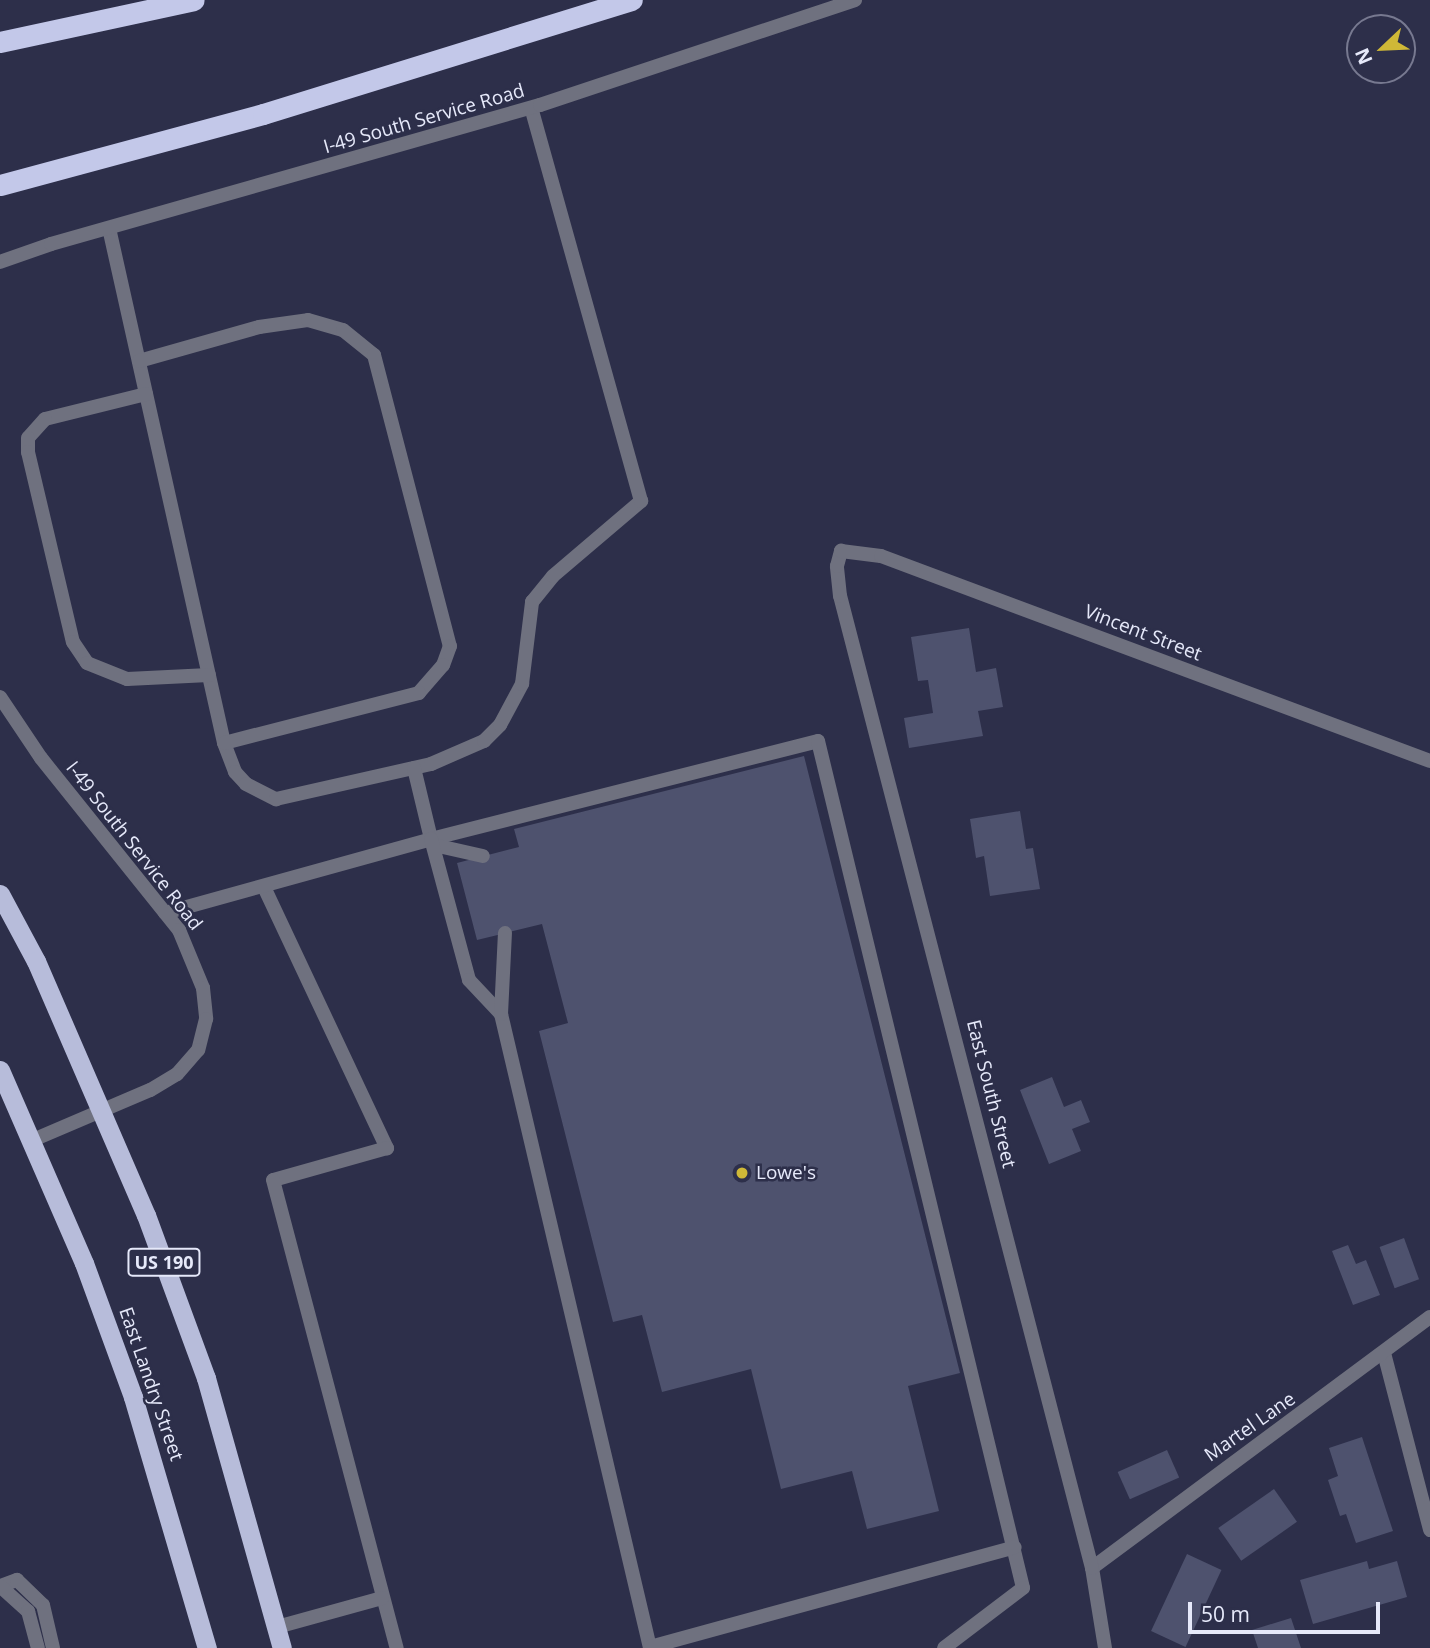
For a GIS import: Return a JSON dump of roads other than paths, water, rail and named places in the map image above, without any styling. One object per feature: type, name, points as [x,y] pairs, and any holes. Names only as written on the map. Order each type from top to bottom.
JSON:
[{"type":"highway","points":[[0,42],[194,0]]},
{"type":"highway","points":[[0,184],[263,114],[632,0]]},
{"type":"highway","name":"US 190","points":[[0,894],[36,961],[103,1111],[206,1378],[282,1648]]},
{"type":"highway","name":"East Landry Street","points":[[0,1070],[33,1140],[133,1397],[207,1648]]},
{"type":"street","name":"I-49 South Service Road","points":[[0,262],[109,228],[531,108],[855,0]]},
{"type":"street","points":[[109,228],[228,760],[246,784],[276,799],[414,768],[459,754],[484,741],[500,725],[522,684],[531,602],[559,570],[641,501],[531,108]]},
{"type":"street","points":[[139,361],[259,327],[308,320],[343,330],[374,355],[450,646],[443,665],[419,693],[224,743]]},
{"type":"street","points":[[146,394],[45,419],[28,438],[28,452],[73,642],[87,663],[127,679],[209,675]]},
{"type":"street","name":"Vincent Street","points":[[841,551],[881,556],[1430,761]]},
{"type":"street","name":"East South Street","points":[[841,551],[837,566],[840,596],[1092,1568],[1105,1648]]},
{"type":"street","name":"I-49 South Service Road","points":[[0,697],[41,758],[165,913],[194,958],[203,988],[206,1019],[198,1050],[177,1074],[103,1111],[33,1140]]},
{"type":"street","points":[[165,913],[818,741],[1023,1588],[944,1648]]},
{"type":"street","points":[[414,768],[469,980],[501,1014]]},
{"type":"street","points":[[432,842],[482,856]]},
{"type":"street","points":[[264,887],[387,1148],[273,1180],[397,1648]]},
{"type":"street","points":[[505,933],[501,1014],[650,1648],[1015,1547]]},
{"type":"street","name":"Martel Lane","points":[[1092,1568],[1430,1317]]},
{"type":"street","points":[[1384,1353],[1430,1530]]},
{"type":"street","points":[[38,1648],[28,1611],[1,1585],[17,1580],[43,1605],[53,1648]]},
{"type":"street","points":[[277,1627],[382,1598]]},
{"type":"place","name":"Lowe's","points":[[742,1173]]}]
